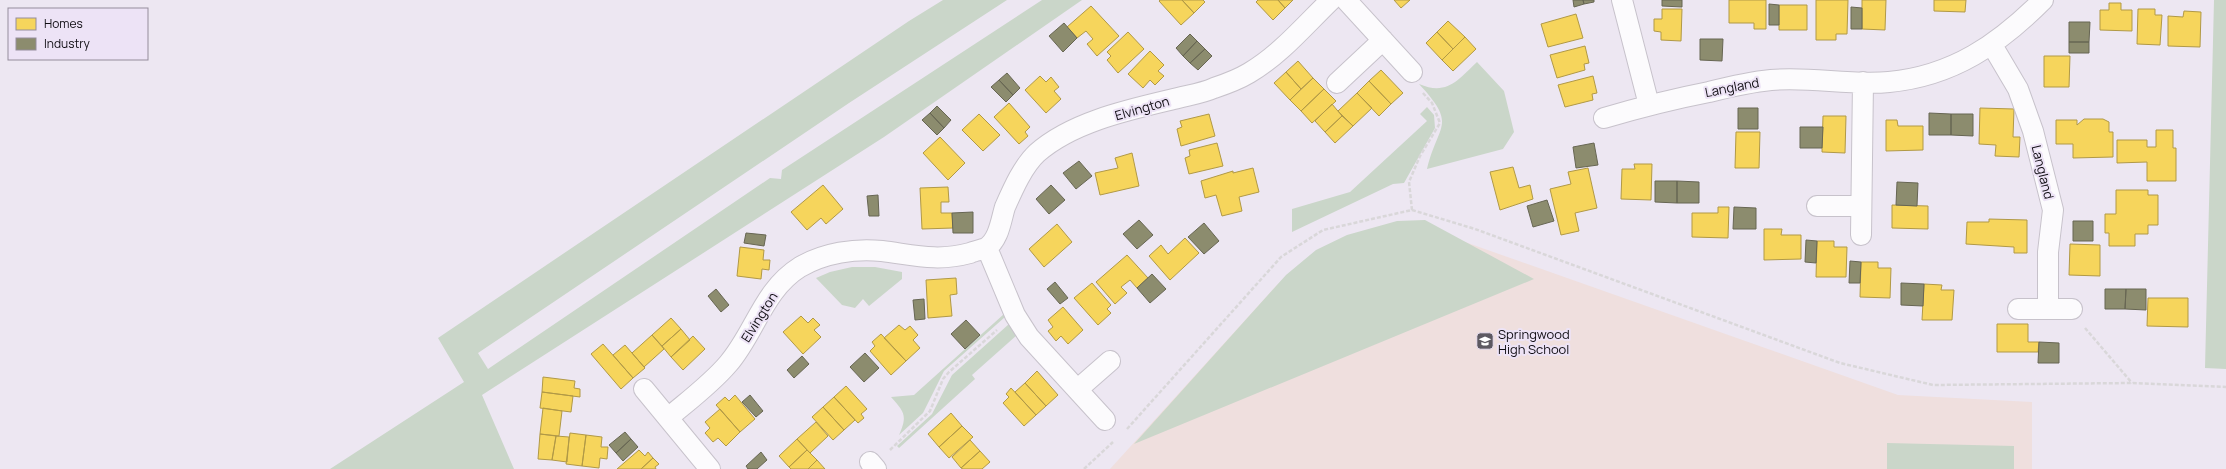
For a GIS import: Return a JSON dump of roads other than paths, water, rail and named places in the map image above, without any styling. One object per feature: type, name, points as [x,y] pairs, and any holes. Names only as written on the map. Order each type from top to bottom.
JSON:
[{"type":"street","name":"Elvington","points":[[668,418],[728,365],[748,335],[764,303],[785,278],[800,267],[822,256],[850,251],[881,251],[913,257],[932,258],[955,257],[987,248],[999,231],[1005,208],[1017,180],[1037,153],[1071,130],[1144,106],[1212,89],[1248,74],[1270,59],[1331,0]]},
{"type":"street","points":[[1346,0],[1412,72]]},
{"type":"street","points":[[1622,0],[1649,105]]},
{"type":"street","name":"Langland","points":[[1604,118],[1649,105],[1772,80],[1889,82],[1917,76],[1945,68],[1992,45],[2017,25],[2043,0]]},
{"type":"street","points":[[1337,83],[1383,40]]},
{"type":"street","name":"Langland","points":[[1992,45],[2018,89],[2033,131],[2053,210],[2048,252],[2048,309]]},
{"type":"street","points":[[1861,235],[1863,82]]},
{"type":"street","points":[[1816,206],[1861,206]]},
{"type":"street","points":[[987,248],[1014,315],[1029,337],[1105,420]]},
{"type":"street","points":[[2018,309],[2072,309]]},
{"type":"street","points":[[1078,389],[1110,361]]},
{"type":"street","points":[[644,389],[710,469]]},
{"type":"place","name":"Springwood High School","points":[[1485,341]]}]
